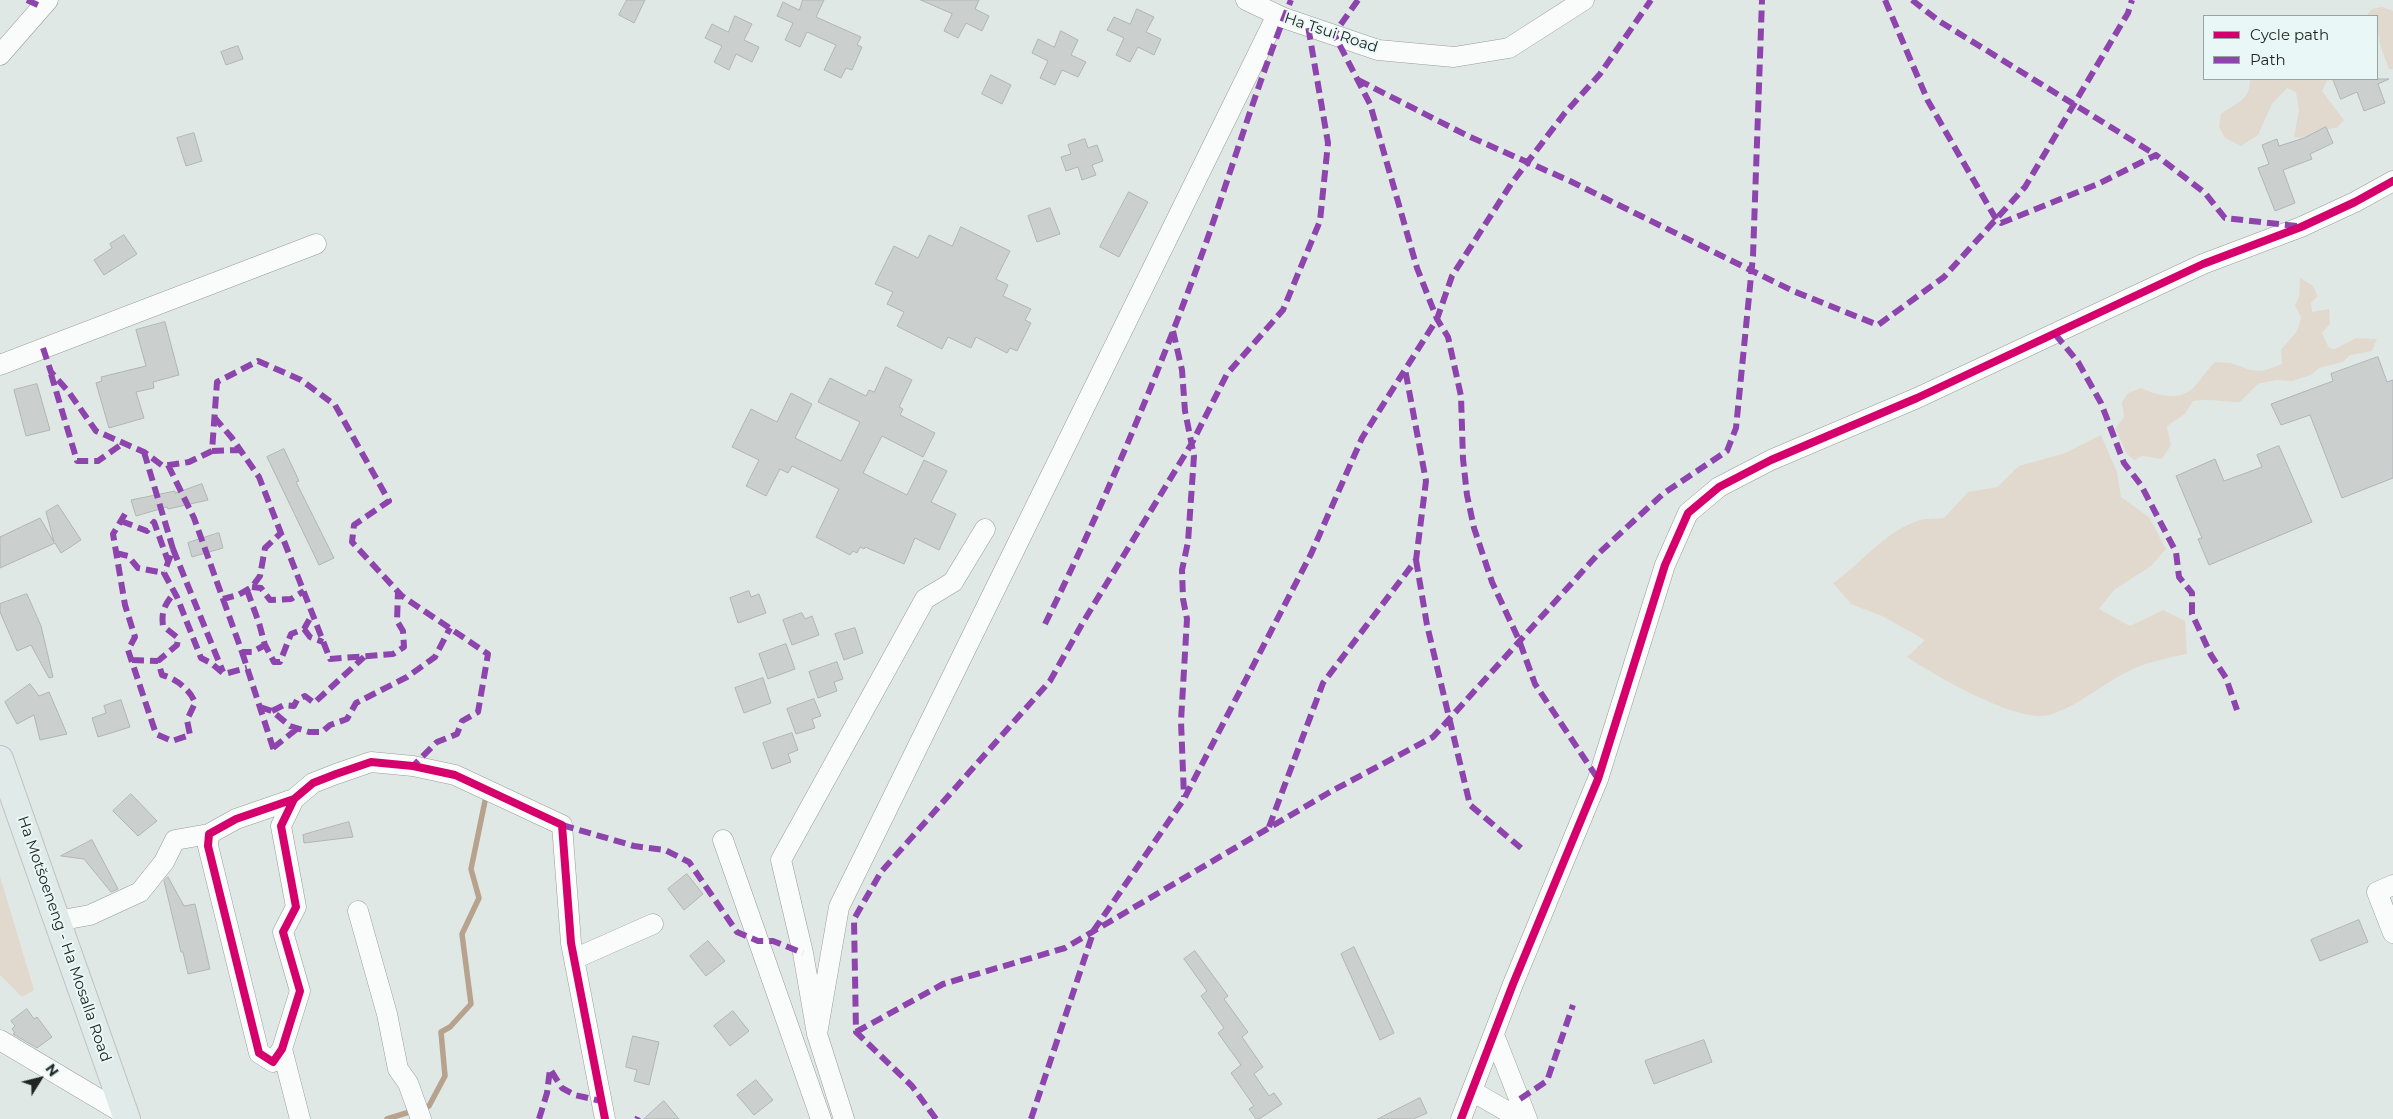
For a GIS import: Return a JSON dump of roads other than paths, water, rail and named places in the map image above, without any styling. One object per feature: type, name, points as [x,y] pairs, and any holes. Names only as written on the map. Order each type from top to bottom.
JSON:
[{"type":"main road","name":"Ha Motšoeneng - Ha Mosalla Road","points":[[0,759],[126,1117]]},
{"type":"street","points":[[0,55],[48,0]]},
{"type":"street","name":"Ha Tsui Road","points":[[1246,0],[1277,15],[1378,50],[1454,57],[1509,48],[1584,0]]},
{"type":"street","points":[[817,1034],[839,908],[1277,15]]},
{"type":"street","points":[[1460,1119],[1598,779],[1665,565],[1688,513],[1719,487],[1771,460],[1925,394],[2204,264],[2286,233],[2355,202],[2393,181]]},
{"type":"street","points":[[0,366],[316,244]]},
{"type":"street","points":[[844,1119],[817,1034],[803,953],[781,860],[925,599],[953,582],[985,530]]},
{"type":"street","points":[[209,834],[208,846],[259,1054],[273,1062],[282,1048],[300,991],[283,932],[296,907],[280,826],[294,800],[313,783],[371,762],[405,766],[455,775],[562,825],[571,943],[605,1119]]},
{"type":"street","points":[[57,921],[90,915],[140,892],[164,862],[176,840],[209,834],[236,819],[294,800]]},
{"type":"street","points":[[723,840],[821,1119]]},
{"type":"street","points":[[2393,884],[2377,892],[2393,933]]},
{"type":"street","points":[[358,910],[387,1014],[398,1068],[408,1083],[421,1119]]},
{"type":"street","points":[[574,959],[653,924]]},
{"type":"street","points":[[1494,1035],[1527,1119]]},
{"type":"street","points":[[0,1040],[126,1117]]},
{"type":"street","points":[[282,1048],[300,1119]]},
{"type":"street","points":[[1472,1091],[1520,1119]]},
{"type":"waterway","points":[[387,1119],[429,1106],[445,1076],[441,1032],[450,1027],[471,1004],[462,934],[479,898],[471,869],[485,801]]}]
